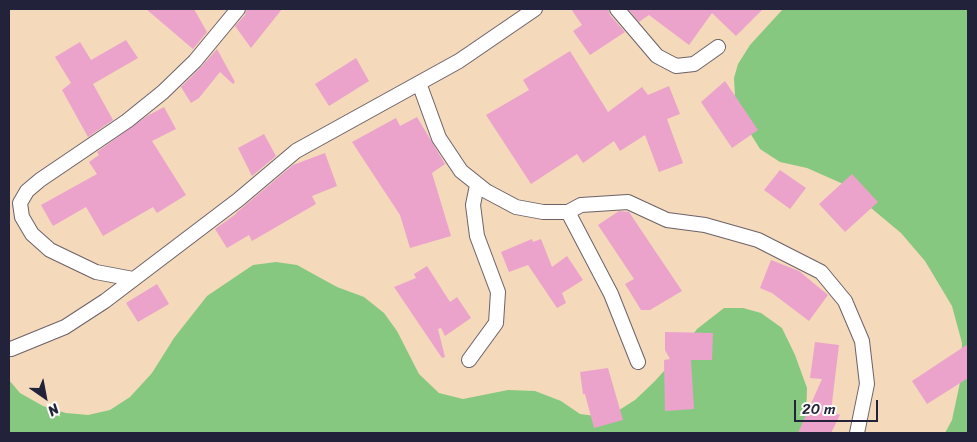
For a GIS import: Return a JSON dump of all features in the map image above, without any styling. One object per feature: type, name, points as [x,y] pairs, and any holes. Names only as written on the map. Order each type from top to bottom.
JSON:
[{"type":"lane","points":[[22,217],[20,203],[27,191],[40,180],[127,121],[163,92],[195,60],[238,9]]},
{"type":"lane","points":[[12,349],[65,327],[105,301],[238,200],[296,151],[459,61],[535,9]]},
{"type":"lane","points":[[617,9],[657,56],[676,66],[694,64],[718,46]]},
{"type":"lane","points":[[419,84],[439,138],[461,171],[486,191],[516,207],[543,212],[568,212],[581,205],[628,202],[667,220],[705,225],[758,240],[821,272],[845,301],[862,340],[867,384],[858,433]]},
{"type":"lane","points":[[469,360],[496,323],[498,292],[477,236],[472,205],[478,185]]},
{"type":"lane","points":[[9,204],[22,217],[32,234],[50,250],[96,272],[133,279]]},
{"type":"lane","points":[[568,212],[611,294],[638,362]]},
{"type":"green space","points":[[783,9],[968,9],[968,433],[945,433],[952,420],[961,378],[962,343],[952,306],[925,261],[901,233],[841,183],[807,168],[780,162],[760,149],[747,128],[735,97],[734,78],[738,64],[750,45]]},
{"type":"green space","points":[[276,262],[297,265],[337,287],[364,297],[384,313],[397,331],[419,374],[439,393],[463,399],[508,390],[535,391],[561,401],[580,414],[595,416],[616,412],[635,400],[675,359],[697,329],[724,308],[743,308],[761,313],[782,328],[795,355],[807,388],[806,418],[803,433],[9,433],[9,380],[20,393],[43,406],[66,413],[88,415],[110,410],[130,397],[152,373],[174,338],[207,296],[253,265]]},
{"type":"building","points":[[146,9],[194,9],[207,32],[193,49]]},
{"type":"building","points":[[247,9],[282,9],[251,48],[235,26],[245,15]]},
{"type":"building","points":[[571,9],[608,9],[610,15],[625,32],[590,55],[573,31],[582,25]]},
{"type":"building","points":[[628,9],[763,9],[736,36],[712,13],[689,45],[649,15],[639,22]]},
{"type":"building","points":[[126,40],[138,58],[93,84],[113,120],[88,137],[62,90],[71,83],[55,57],[80,42],[91,60]]},
{"type":"building","points":[[217,49],[235,82],[233,84],[220,72],[199,98],[191,103],[181,87]]},
{"type":"building","points":[[570,51],[608,112],[642,87],[648,95],[669,86],[680,114],[667,119],[683,163],[659,172],[645,135],[620,151],[614,141],[583,163],[577,154],[531,184],[486,115],[529,90],[523,80]]},
{"type":"building","points":[[356,58],[369,81],[329,106],[315,84]]},
{"type":"building","points":[[725,81],[758,130],[732,148],[701,102]]},
{"type":"building","points":[[164,107],[176,129],[152,141],[186,195],[157,213],[153,207],[103,236],[86,207],[53,226],[41,205],[97,174],[89,162],[99,155],[97,152],[147,116]]},
{"type":"building","points":[[417,117],[445,164],[432,173],[451,236],[410,248],[400,215],[352,142],[396,118],[400,126]]},
{"type":"building","points":[[264,134],[276,156],[252,176],[238,148]]},
{"type":"building","points":[[325,153],[337,186],[312,196],[316,204],[252,241],[249,235],[227,248],[215,229],[236,214],[293,165]]},
{"type":"building","points":[[780,170],[806,188],[790,209],[764,190]]},
{"type":"building","points":[[852,174],[878,202],[845,232],[819,204]]},
{"type":"building","points":[[619,211],[629,212],[682,291],[650,310],[641,310],[625,284],[634,279],[598,225]]},
{"type":"building","points":[[532,239],[533,242],[541,239],[552,267],[567,256],[583,280],[562,293],[566,303],[557,308],[528,265],[509,272],[501,252]]},
{"type":"building","points":[[771,260],[799,271],[828,295],[809,321],[772,293],[760,288]]},
{"type":"building","points":[[427,266],[450,302],[457,297],[471,318],[445,336],[441,328],[438,329],[445,357],[442,358],[394,287],[416,278],[414,274]]},
{"type":"building","points":[[157,284],[169,304],[138,322],[126,303]]},
{"type":"building","points":[[665,332],[713,333],[712,360],[691,360],[694,409],[665,411],[664,360],[670,359],[665,350]]},
{"type":"building","points":[[815,342],[839,345],[831,411],[840,415],[831,433],[798,433],[822,379],[810,378]]},
{"type":"building","points":[[968,344],[968,378],[927,404],[912,381]]},
{"type":"building","points":[[608,368],[623,420],[594,428],[585,394],[583,394],[580,372]]}]
